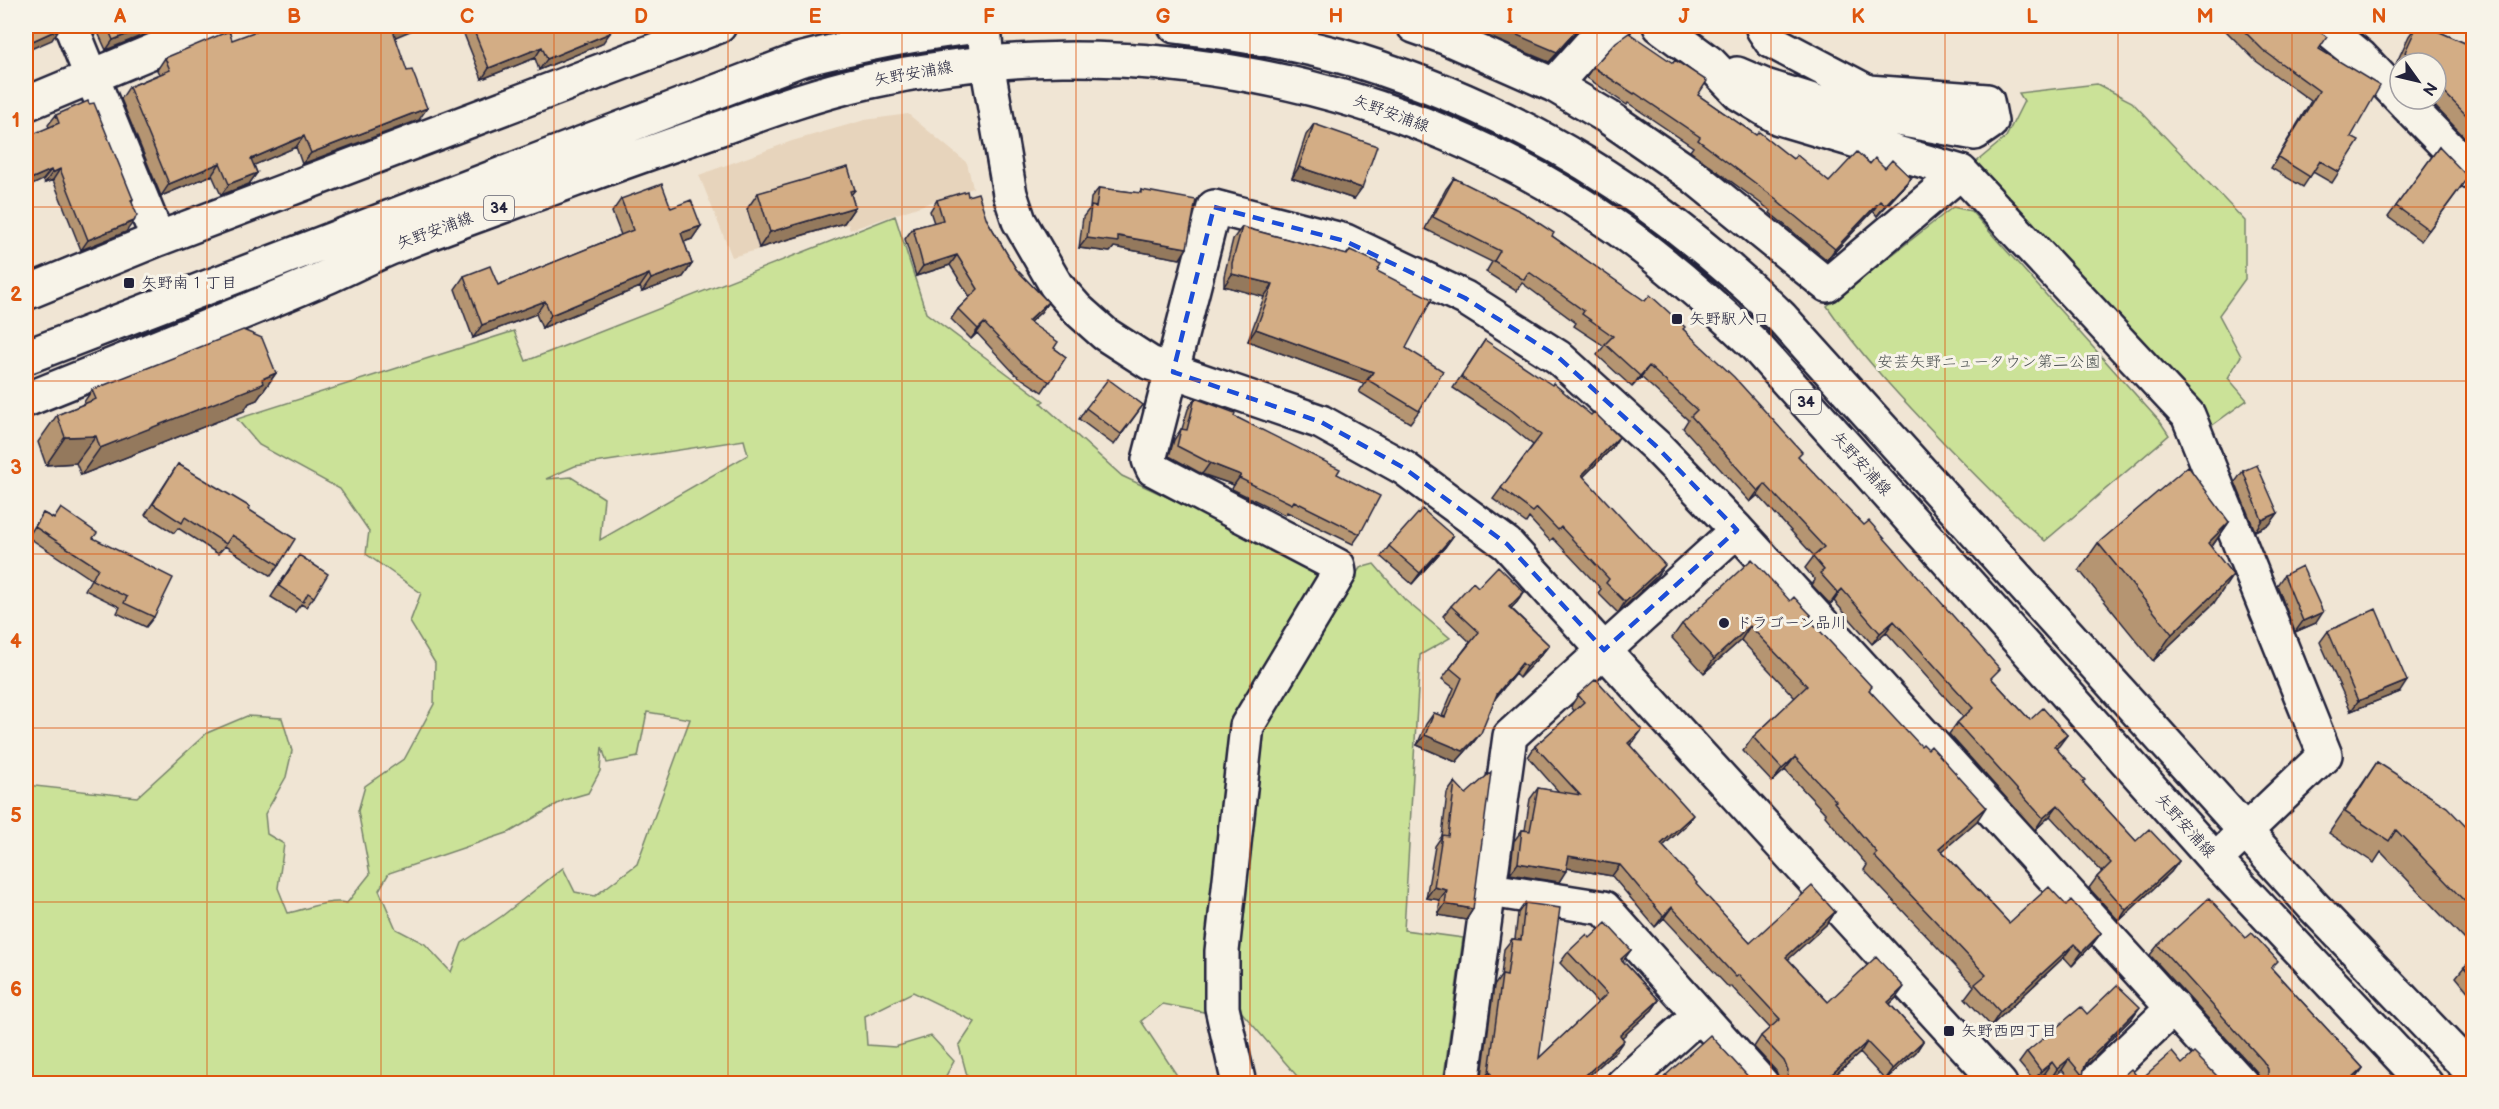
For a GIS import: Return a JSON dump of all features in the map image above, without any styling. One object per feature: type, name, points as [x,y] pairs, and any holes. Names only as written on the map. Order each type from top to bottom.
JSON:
[{"type":"street","points":[[71,26],[158,239]]},
{"type":"street","points":[[26,104],[213,26]]},
{"type":"street","points":[[26,293],[158,239],[719,26]]},
{"type":"street","name":"矢野安浦線","points":[[26,357],[799,60],[860,44],[978,26]]},
{"type":"street","points":[[984,26],[987,63],[1010,194],[1019,220],[1056,285],[1077,309],[1105,334],[1150,363],[1321,422],[1404,468],[1507,544],[2000,1083]]},
{"type":"street","name":"34","points":[[1176,26],[1285,43],[1357,61],[1474,104],[1531,131],[1585,162],[1638,196],[1688,234],[1736,274],[1781,317],[2313,906],[2474,1074]]},
{"type":"street","points":[[1414,26],[1445,37],[1554,85],[1608,117],[1692,175],[1827,285],[1961,172]]},
{"type":"street","points":[[1554,85],[1596,38],[1614,26]]},
{"type":"street","points":[[1660,26],[1710,63],[1740,94],[1779,118],[1961,172],[2188,415],[2325,755],[2216,860]]},
{"type":"street","points":[[1710,63],[1765,86],[1832,107],[1976,133],[1991,122],[1987,101],[1868,92],[1771,41],[1763,29],[1769,26]]},
{"type":"street","points":[[2323,26],[2361,57],[2388,86]]},
{"type":"street","name":"矢野安浦線","points":[[26,400],[332,275],[394,246],[622,162],[810,97],[868,82],[927,70],[1048,59],[1118,60],[1228,71],[1287,82],[1403,116],[1513,165],[1616,227],[1665,263],[1711,302],[1754,344],[2216,860],[2426,1083]]},
{"type":"street","points":[[2412,111],[2474,174]]},
{"type":"street","points":[[1239,1083],[1222,1008],[1222,951],[1246,726],[1339,573],[1338,566],[1153,469],[1149,460],[1214,207],[1345,241],[1465,298],[1558,357],[1656,446],[1737,530],[2242,1083]]},
{"type":"street","points":[[1462,1083],[1510,736],[1737,530]]},
{"type":"street","points":[[1490,890],[1604,908],[1762,1083]]},
{"type":"street","points":[[2094,1083],[2174,1007]]},
{"type":"street","points":[[1623,1083],[1699,1015]]},
{"type":"highlighted area","points":[[1214,207],[1345,241],[1465,298],[1558,357],[1656,446],[1737,530],[1604,650],[1507,544],[1404,468],[1321,422],[1173,372]]},
{"type":"shaded area","points":[[908,114],[967,163],[973,188],[850,230],[848,224],[732,257],[699,175],[792,141],[865,120]]},
{"type":"green space","points":[[2097,84],[2132,102],[2245,221],[2245,279],[2219,315],[2241,356],[2228,378],[2247,400],[2207,429],[1975,163],[2006,137],[2024,101],[2019,93]]},
{"type":"green space","name":"安芸矢野ニュータウン第二公園","points":[[1953,207],[1971,211],[2161,423],[2169,435],[2045,541],[1993,493],[1912,410],[1867,359],[1827,306]]},
{"type":"green space","points":[[895,216],[926,313],[1044,401],[1041,403],[1122,476],[1320,568],[1325,580],[1243,716],[1209,1013],[1163,1004],[1141,1021],[1182,1083],[969,1083],[959,1046],[975,1022],[913,992],[865,1016],[867,1045],[895,1047],[931,1036],[954,1061],[942,1083],[26,1084],[26,785],[137,797],[207,733],[247,716],[282,718],[292,751],[286,777],[265,814],[267,834],[284,844],[278,888],[288,913],[325,903],[347,903],[370,874],[358,811],[365,786],[405,758],[434,704],[435,663],[410,622],[421,593],[366,554],[369,531],[340,489],[259,445],[237,419],[514,331],[526,361]],"holes":[[[744,440],[748,455],[600,540],[604,498],[571,477],[546,479],[575,466]],[[647,712],[690,719],[637,864],[595,896],[575,892],[563,868],[502,916],[462,943],[451,972],[425,944],[396,929],[379,890],[389,873],[510,832],[564,800],[588,793],[600,771],[602,747],[607,763],[638,757]]]},
{"type":"green space","points":[[1374,564],[1405,600],[1450,638],[1420,655],[1404,930],[1463,938],[1443,1083],[1303,1083],[1238,1008],[1236,921],[1263,719],[1360,568]]},
{"type":"building","points":[[26,26],[58,26],[59,29],[26,44]]},
{"type":"building","points":[[107,26],[148,26],[113,40]]},
{"type":"building","points":[[270,26],[403,26],[393,30],[407,71],[412,70],[427,108],[311,153],[304,136],[251,159],[257,173],[229,184],[220,163],[169,184],[129,87],[170,70],[165,58],[229,31],[232,40]]},
{"type":"building","points":[[472,26],[607,26],[610,33],[547,59],[542,47],[489,68]]},
{"type":"building","points":[[1496,26],[1580,26],[1557,52]]},
{"type":"building","points":[[2239,26],[2311,26],[2327,37],[2319,49],[2380,86],[2351,137],[2359,141],[2339,172],[2320,161],[2310,177],[2278,157],[2319,91],[2263,50]]},
{"type":"building","points":[[2417,26],[2426,26],[2474,47],[2474,123],[2448,96],[2448,51],[2405,51]]},
{"type":"building","points":[[1629,33],[1673,63],[1675,60],[1707,81],[1698,95],[1756,135],[1759,132],[1793,159],[1797,155],[1829,182],[1857,152],[1870,164],[1875,158],[1885,168],[1892,160],[1911,178],[1885,205],[1880,201],[1835,249],[1779,201],[1698,140],[1700,137],[1593,67],[1616,42]]},
{"type":"building","points":[[88,101],[89,104],[94,103],[133,199],[131,200],[137,215],[134,221],[88,240],[60,169],[52,173],[51,170],[26,181],[26,137],[59,123],[56,115]]},
{"type":"building","points":[[1314,124],[1377,146],[1362,188],[1299,167]]},
{"type":"building","points":[[2439,147],[2468,177],[2429,230],[2396,206]]},
{"type":"building","points":[[848,167],[855,190],[850,191],[855,207],[770,232],[758,193]]},
{"type":"building","points":[[1454,178],[1522,212],[1554,233],[1552,236],[1645,301],[1650,295],[1685,327],[1683,329],[1734,377],[1802,452],[1798,456],[1864,525],[1869,521],[2000,669],[1991,678],[2030,720],[2043,708],[2067,735],[2054,746],[2085,780],[2082,782],[2136,841],[2149,829],[2179,861],[2126,910],[2097,877],[2111,863],[2058,805],[2043,818],[1957,723],[1973,708],[1894,621],[1880,633],[1842,589],[1838,593],[1820,573],[1824,570],[1813,557],[1824,547],[1765,484],[1758,491],[1691,416],[1697,410],[1649,366],[1640,376],[1605,344],[1613,336],[1582,314],[1584,311],[1529,272],[1524,280],[1494,261],[1500,251],[1433,217]]},
{"type":"building","points":[[662,184],[671,208],[691,200],[701,226],[681,233],[692,264],[651,279],[649,274],[551,315],[545,301],[482,325],[464,276],[490,266],[498,285],[633,230],[621,199]]},
{"type":"building","points":[[1099,188],[1141,193],[1141,190],[1196,200],[1187,248],[1118,236],[1118,242],[1087,238],[1091,206],[1096,207]]},
{"type":"building","points":[[967,191],[968,196],[978,193],[987,220],[1016,269],[1048,302],[1028,321],[1058,342],[1054,348],[1066,357],[1050,382],[1022,363],[984,323],[978,329],[958,309],[978,289],[957,255],[923,266],[913,228],[943,220],[937,200]]},
{"type":"building","points":[[1242,227],[1347,255],[1350,250],[1381,264],[1377,271],[1432,299],[1406,348],[1443,371],[1419,411],[1368,380],[1373,372],[1256,329],[1273,284],[1232,274],[1232,263]]},
{"type":"building","points":[[243,330],[262,338],[276,373],[262,379],[263,384],[100,448],[96,436],[65,437],[57,415],[96,399],[92,390]]},
{"type":"building","points":[[1485,340],[1552,385],[1553,383],[1591,415],[1594,412],[1619,437],[1582,475],[1665,565],[1625,602],[1606,583],[1609,579],[1561,527],[1558,530],[1537,508],[1533,512],[1501,488],[1541,435],[1512,411],[1461,377]]},
{"type":"building","points":[[1108,379],[1143,405],[1121,434],[1086,408]]},
{"type":"building","points":[[1195,398],[1235,413],[1234,416],[1340,469],[1337,474],[1380,496],[1360,534],[1294,501],[1292,504],[1239,478],[1241,475],[1210,463],[1177,446],[1181,429],[1187,430]]},
{"type":"building","points":[[178,464],[250,507],[248,509],[295,539],[279,565],[232,535],[226,544],[185,517],[182,523],[153,504]]},
{"type":"building","points":[[2257,465],[2278,513],[2262,520],[2243,471]]},
{"type":"building","points":[[2188,466],[2229,522],[2208,543],[2233,575],[2172,634],[2098,543]]},
{"type":"building","points":[[61,508],[97,533],[93,538],[173,578],[154,617],[124,603],[127,597],[92,580],[98,568],[35,527],[43,513],[54,519]]},
{"type":"building","points":[[1422,509],[1453,536],[1420,573],[1389,546]]},
{"type":"building","points":[[299,555],[328,574],[314,597],[308,593],[303,602],[279,586]]},
{"type":"building","points":[[1752,559],[1790,601],[1794,597],[1811,615],[1808,618],[1872,687],[1869,690],[1921,746],[1923,744],[1928,749],[1931,746],[1986,807],[1939,848],[2009,923],[2049,887],[2066,905],[2071,900],[2101,933],[2082,952],[2074,944],[2000,1012],[1975,984],[1986,975],[1874,856],[1877,853],[1834,802],[1836,801],[1795,757],[1782,769],[1753,737],[1807,686],[1750,626],[1714,659],[1682,624]]},
{"type":"building","points":[[1498,566],[1524,592],[1509,607],[1549,645],[1526,667],[1522,663],[1497,694],[1481,733],[1463,751],[1425,735],[1434,713],[1445,717],[1462,678],[1450,668],[1479,632],[1451,606],[1473,582],[1478,587]]},
{"type":"building","points":[[2302,566],[2323,612],[2303,621],[2284,575]]},
{"type":"building","points":[[2376,609],[2407,681],[2358,701],[2328,631]]},
{"type":"building","points":[[1596,679],[1642,730],[1628,743],[1693,815],[1661,844],[1750,943],[1812,886],[1835,912],[1786,957],[1828,1002],[1876,957],[1904,987],[1888,1002],[1923,1041],[1893,1069],[1867,1042],[1822,1083],[1784,1083],[1788,1070],[1784,1061],[1761,1036],[1780,1019],[1739,975],[1736,977],[1672,907],[1663,916],[1620,865],[1569,856],[1566,871],[1518,863],[1522,830],[1530,831],[1538,788],[1580,795],[1535,746],[1584,702],[1578,695]]},
{"type":"building","points":[[2377,762],[2447,807],[2474,835],[2474,911],[2396,830],[2389,841],[2345,812]]},
{"type":"building","points":[[1491,772],[1473,909],[1445,904],[1447,890],[1434,887],[1442,835],[1448,836],[1455,782],[1466,794]]},
{"type":"building","points":[[2209,898],[2246,938],[2252,933],[2278,961],[2271,968],[2363,1068],[2352,1078],[2357,1083],[2274,1083],[2268,1077],[2268,1069],[2263,1061],[2158,945]]},
{"type":"building","points":[[1525,903],[1560,908],[1539,1058],[1607,994],[1568,952],[1587,934],[1590,938],[1606,923],[1631,950],[1621,959],[1659,1000],[1620,1035],[1624,1040],[1577,1083],[1489,1083],[1502,975],[1507,976],[1512,939],[1521,940]]},
{"type":"building","points":[[2474,959],[2474,979],[2464,967]]},
{"type":"building","points":[[2117,985],[2140,1007],[2088,1060],[2083,1076],[2069,1059],[2057,1069],[2052,1062],[2041,1071],[2027,1052],[2081,1007],[2087,1014]]},
{"type":"building","points":[[1710,1035],[1754,1083],[1669,1083],[1672,1081],[1666,1075]]},
{"type":"building","points":[[2172,1052],[2182,1064],[2194,1053],[2224,1083],[2115,1083],[2131,1069],[2140,1080]]},
{"type":"place","name":"矢野南１丁目","points":[[129,283]]},
{"type":"place","name":"矢野駅入口","points":[[1677,319]]},
{"type":"place","name":"ドラゴーン品川","points":[[1724,623]]},
{"type":"place","name":"矢野西四丁目","points":[[1949,1031]]}]
